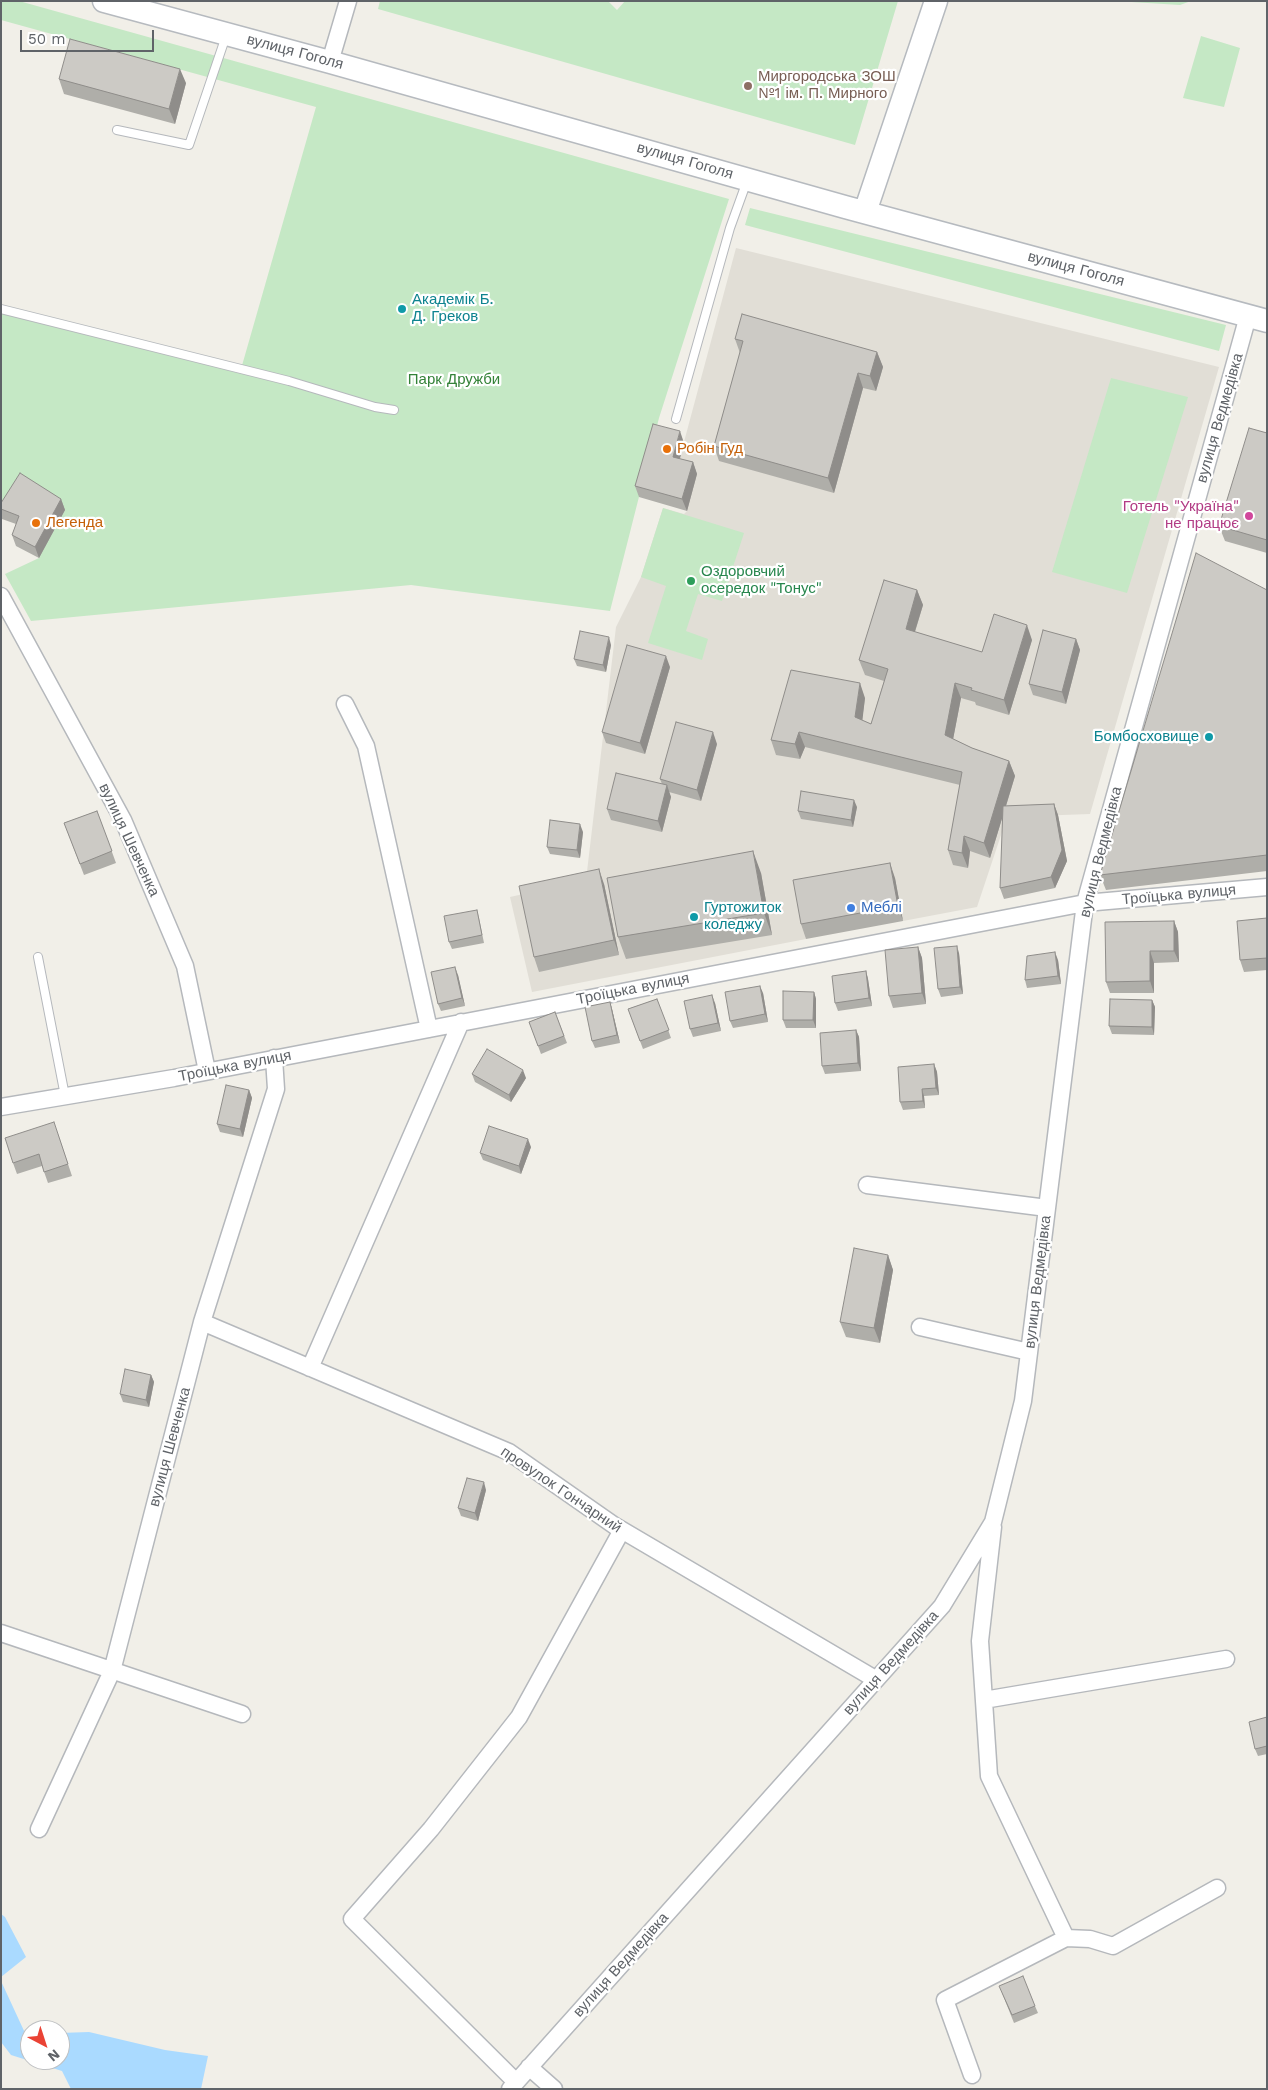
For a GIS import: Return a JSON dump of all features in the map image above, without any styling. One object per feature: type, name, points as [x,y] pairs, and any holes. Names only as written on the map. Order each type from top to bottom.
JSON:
[{"type":"street","name":"вулиця Гоголя","points":[[104,1],[330,62],[865,212],[1258,318]]},
{"type":"street","points":[[330,62],[348,1]]},
{"type":"street","points":[[865,212],[936,1]]},
{"type":"street","name":"вулиця Ведмедівка","points":[[513,2086],[942,1606],[994,1522],[1023,1401],[1085,903],[1258,318]]},
{"type":"street","name":"вулиця Шевченка","points":[[1,596],[123,820],[185,966],[207,1071]]},
{"type":"street","points":[[345,704],[366,746],[429,1028]]},
{"type":"street","name":"Троїцька вулиця","points":[[1,1107],[207,1071],[1085,903],[1267,887]]},
{"type":"street","points":[[310,1368],[461,1022]]},
{"type":"street","name":"вулиця Шевченка","points":[[40,1829],[112,1672],[202,1322],[276,1089],[274,1058]]},
{"type":"street","points":[[867,1186],[1047,1208]]},
{"type":"street","name":"провулок Гончарний","points":[[202,1322],[509,1452],[622,1530],[876,1679]]},
{"type":"street","points":[[920,1327],[1029,1352]]},
{"type":"street","points":[[994,1522],[980,1641],[989,1776],[1066,1938]]},
{"type":"street","points":[[513,2086],[352,1920],[431,1829],[518,1717],[622,1530]]},
{"type":"street","points":[[1,1633],[112,1672],[242,1714]]},
{"type":"street","points":[[984,1700],[1226,1659]]},
{"type":"street","points":[[972,2075],[945,2000],[1066,1938],[1090,1939],[1113,1946],[1217,1888]]},
{"type":"street","points":[[530,2067],[554,2089]]},
{"type":"lane","points":[[117,130],[189,145],[226,34]]},
{"type":"lane","points":[[676,420],[730,228],[748,179]]},
{"type":"lane","points":[[1,309],[289,381],[375,407],[394,410]]},
{"type":"lane","points":[[38,956],[65,1096]]},
{"type":"shaded area","points":[[736,248],[1219,367],[1090,814],[1007,817],[977,907],[903,921],[895,878],[799,896],[806,939],[532,992],[510,897],[586,880],[616,627],[641,577],[663,508],[684,514],[687,511],[677,468]]},
{"type":"green space","name":"Парк Дружби","points":[[1,1],[19,1],[729,199],[659,418],[610,611],[411,585],[31,621],[5,574],[39,558],[24,484],[1,520],[1,311],[241,369],[316,107],[1,20]]},
{"type":"green space","name":"Миргородська ЗОШ №1 ім. П. Мирного","points":[[380,1],[608,1],[617,10],[625,1],[898,1],[855,145],[378,9]]},
{"type":"green space","points":[[1115,1],[1191,1],[1180,5]]},
{"type":"green space","points":[[1201,36],[1240,48],[1224,107],[1183,98]]},
{"type":"green space","points":[[750,208],[1226,325],[1219,351],[745,225]]},
{"type":"green space","points":[[1111,378],[1188,397],[1127,593],[1052,572]]},
{"type":"green space","name":"Оздоровчий осередок \"Тонус\"","points":[[663,508],[744,533],[722,601],[698,594],[686,631],[708,639],[702,660],[648,643],[666,586],[641,577]]},
{"type":"water","points":[[1,1914],[5,1917],[26,1957],[1,1977]]},
{"type":"water","points":[[1,1981],[20,2022],[20,2058],[11,2055],[1,2042]]},
{"type":"water","points":[[89,2032],[165,2050],[208,2056],[201,2089],[71,2089],[62,2071],[59,2070],[70,2070],[70,2033]]},
{"type":"building","points":[[70,39],[180,69],[169,109],[59,79]]},
{"type":"building","points":[[742,314],[877,352],[870,376],[858,373],[828,478],[714,446],[743,341],[735,339]]},
{"type":"building","points":[[653,424],[680,431],[673,457],[693,462],[682,499],[635,486]]},
{"type":"building","name":"Готель \"Україна\" не працює","points":[[1249,428],[1267,433],[1267,540],[1219,526]]},
{"type":"building","name":"Легенда","points":[[20,473],[61,499],[35,547],[12,535],[19,516],[1,509],[1,503]]},
{"type":"building","name":"Бомбосховище","points":[[1196,553],[1267,590],[1267,855],[1100,875]]},
{"type":"building","points":[[884,580],[917,590],[906,629],[982,652],[994,614],[1027,625],[1004,700],[955,683],[945,735],[972,748],[1009,761],[984,843],[964,836],[962,853],[948,850],[962,772],[799,732],[795,744],[771,740],[791,670],[860,683],[855,717],[871,724],[888,669],[859,660]]},
{"type":"building","points":[[1043,630],[1076,639],[1062,692],[1029,684]]},
{"type":"building","points":[[580,631],[609,637],[603,665],[574,659]]},
{"type":"building","points":[[627,645],[666,656],[640,743],[602,732]]},
{"type":"building","points":[[676,722],[713,732],[697,790],[660,779]]},
{"type":"building","points":[[616,773],[667,785],[658,821],[607,809]]},
{"type":"building","points":[[801,791],[854,800],[851,820],[798,811]]},
{"type":"building","points":[[1054,804],[1062,850],[1051,877],[1000,888],[1003,806]]},
{"type":"building","points":[[97,811],[112,851],[80,864],[64,823]]},
{"type":"building","points":[[550,820],[580,824],[577,850],[547,847]]},
{"type":"building","name":"Гуртожиток коледжу","points":[[753,851],[764,913],[618,937],[607,878]]},
{"type":"building","name":"Меблі","points":[[890,863],[898,906],[801,924],[793,880]]},
{"type":"building","points":[[599,869],[614,940],[534,957],[519,886]]},
{"type":"building","points":[[477,910],[482,935],[449,942],[444,916]]},
{"type":"building","points":[[1267,918],[1267,958],[1240,960],[1237,921]]},
{"type":"building","points":[[1174,921],[1174,951],[1150,951],[1150,981],[1106,982],[1105,922]]},
{"type":"building","points":[[957,946],[960,987],[938,989],[934,948]]},
{"type":"building","points":[[918,947],[922,993],[889,996],[885,950]]},
{"type":"building","points":[[1055,952],[1058,976],[1025,980],[1027,956]]},
{"type":"building","points":[[455,967],[462,998],[438,1004],[431,972]]},
{"type":"building","points":[[866,971],[869,998],[835,1003],[832,976]]},
{"type":"building","points":[[760,986],[765,1014],[730,1021],[725,992]]},
{"type":"building","points":[[783,991],[814,992],[813,1020],[783,1020]]},
{"type":"building","points":[[712,995],[718,1023],[690,1029],[684,1001]]},
{"type":"building","points":[[657,999],[669,1030],[640,1041],[628,1009]]},
{"type":"building","points":[[1110,999],[1152,1000],[1152,1027],[1109,1026]]},
{"type":"building","points":[[610,1002],[617,1035],[592,1041],[585,1007]]},
{"type":"building","points":[[555,1012],[564,1036],[538,1046],[529,1022]]},
{"type":"building","points":[[856,1030],[858,1063],[822,1066],[820,1033]]},
{"type":"building","points":[[487,1049],[523,1070],[509,1095],[472,1074]]},
{"type":"building","points":[[934,1064],[936,1088],[922,1089],[923,1101],[900,1102],[898,1067]]},
{"type":"building","points":[[226,1085],[249,1090],[240,1129],[217,1124]]},
{"type":"building","points":[[54,1122],[68,1164],[44,1172],[39,1154],[13,1163],[5,1138]]},
{"type":"building","points":[[489,1126],[528,1139],[519,1166],[480,1153]]},
{"type":"building","points":[[854,1248],[888,1255],[874,1328],[840,1322]]},
{"type":"building","points":[[125,1369],[151,1375],[146,1400],[120,1394]]},
{"type":"building","points":[[467,1478],[484,1482],[475,1513],[458,1508]]},
{"type":"building","points":[[1267,1717],[1267,1746],[1255,1749],[1249,1722]]},
{"type":"building","points":[[1023,1976],[1035,2006],[1012,2015],[999,1986]]},
{"type":"place","name":"Миргородська ЗОШ №1 ім. П. Мирного","points":[[748,86]]},
{"type":"place","name":"Академік Б. Д. Греков","points":[[402,309]]},
{"type":"place","name":"Робін Гуд","points":[[667,449]]},
{"type":"place","name":"Готель \"Україна\" не працює","points":[[1249,516]]},
{"type":"place","name":"Легенда","points":[[36,523]]},
{"type":"place","name":"Оздоровчий осередок \"Тонус\"","points":[[691,581]]},
{"type":"place","name":"Бомбосховище","points":[[1209,737]]},
{"type":"place","name":"Меблі","points":[[851,908]]},
{"type":"place","name":"Гуртожиток коледжу","points":[[694,917]]}]
